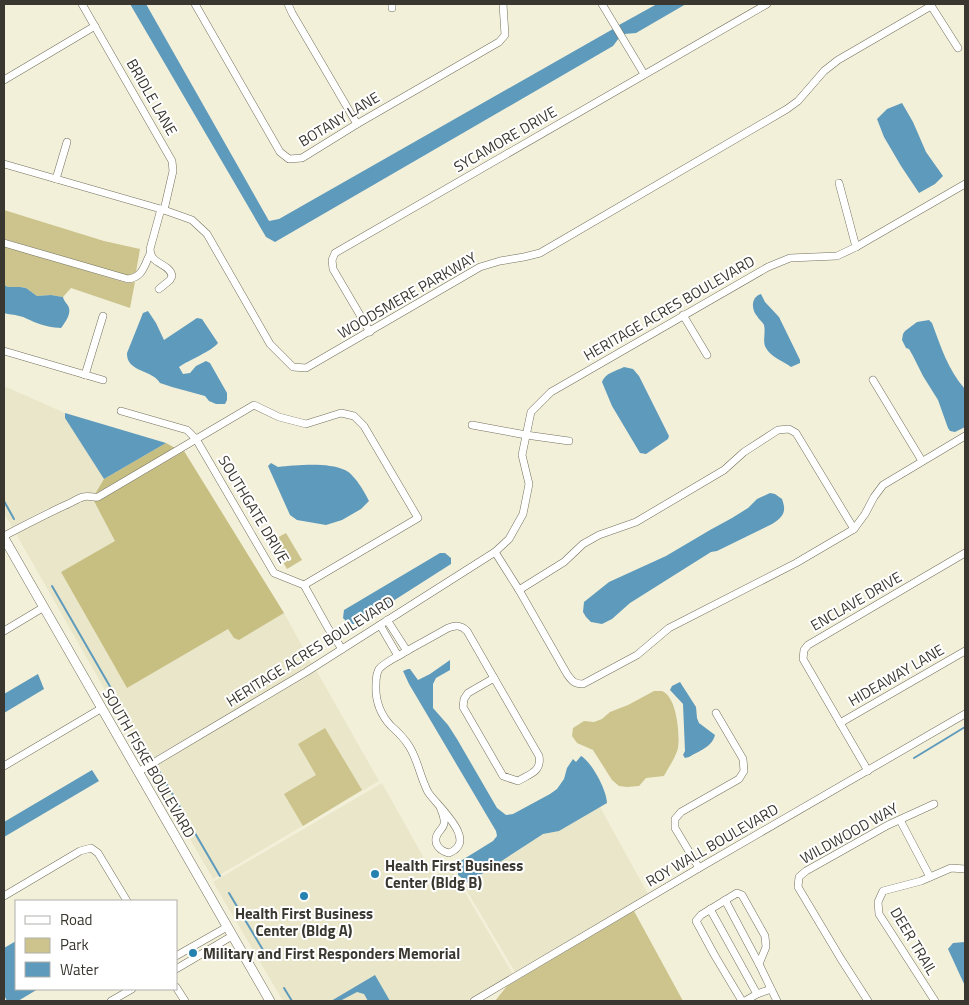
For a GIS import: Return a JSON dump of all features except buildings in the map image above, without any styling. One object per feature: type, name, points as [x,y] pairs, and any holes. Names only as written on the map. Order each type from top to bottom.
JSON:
[{"type":"main road","name":"SOUTH FISKE BOULEVARD","points":[[4,537],[270,1001]]},
{"type":"street","name":"BRIDLE LANE","points":[[4,243],[128,279],[141,274],[150,254],[172,171],[172,161],[82,4]]},
{"type":"street","name":"BOTANY LANE","points":[[195,4],[280,152],[289,159],[302,158],[499,42],[505,35],[503,4]]},
{"type":"street","points":[[288,4],[357,124]]},
{"type":"street","points":[[602,4],[644,74]]},
{"type":"street","name":"SYCAMORE DRIVE","points":[[370,332],[333,269],[332,260],[335,253],[767,4]]},
{"type":"street","points":[[931,5],[958,48]]},
{"type":"street","name":"WOODSMERE PARKWAY","points":[[4,164],[192,220],[206,234],[270,344],[293,367],[306,368],[480,267],[540,253],[787,109],[798,101],[824,71],[838,60],[931,5]]},
{"type":"street","points":[[4,80],[95,26]]},
{"type":"street","points":[[56,179],[67,142]]},
{"type":"street","points":[[839,183],[856,248]]},
{"type":"street","name":"HERITAGE ACRES BOULEVARD","points":[[138,772],[306,672],[495,552],[509,540],[523,514],[529,484],[522,455],[531,412],[550,392],[768,267],[790,258],[837,256],[856,248],[965,184]]},
{"type":"street","points":[[150,254],[153,260],[166,267],[172,273],[170,280],[158,289]]},
{"type":"street","points":[[683,315],[706,355]]},
{"type":"street","points":[[85,375],[103,316]]},
{"type":"street","points":[[4,351],[102,380]]},
{"type":"street","points":[[873,380],[922,461]]},
{"type":"street","points":[[4,537],[47,513],[82,497],[98,497],[254,405],[278,417],[306,424],[341,413],[354,416],[364,426],[418,518],[304,585],[342,649]]},
{"type":"street","name":"SOUTHGATE DRIVE","points":[[121,411],[187,430],[196,440],[274,573],[304,585]]},
{"type":"street","points":[[472,425],[569,441]]},
{"type":"street","points":[[519,590],[564,562],[583,544],[599,535],[636,522],[724,470],[744,452],[778,430],[789,429],[796,433],[854,529]]},
{"type":"street","points":[[495,552],[567,674],[576,684],[583,684],[637,655],[669,628],[796,563],[854,529],[866,514],[874,496],[882,485],[965,436]]},
{"type":"street","name":"ENCLAVE DRIVE","points":[[868,770],[803,658],[804,650],[808,645],[965,553]]},
{"type":"street","points":[[4,631],[44,607]]},
{"type":"street","points":[[388,620],[407,651]]},
{"type":"street","points":[[380,625],[398,656]]},
{"type":"street","points":[[440,807],[444,824],[437,836],[436,843],[440,850],[449,853],[460,844],[456,827],[452,820],[432,797],[425,784],[416,757],[406,741],[384,717],[376,699],[376,676],[378,670],[398,656],[448,628],[459,626],[464,628],[467,631],[539,756],[540,763],[537,770],[518,781],[503,776],[464,707],[464,699],[468,693],[494,678]]},
{"type":"street","name":"HIDEAWAY LANE","points":[[840,723],[965,651]]},
{"type":"street","points":[[4,766],[102,708]]},
{"type":"street","points":[[699,868],[675,828],[675,819],[681,812],[739,779],[744,771],[743,759],[716,713]]},
{"type":"street","name":"ROY WALL BOULEVARD","points":[[474,1001],[965,714]]},
{"type":"street","name":"WILDWOOD WAY","points":[[868,1001],[798,887],[799,877],[806,871],[900,820],[934,804]]},
{"type":"street","points":[[900,820],[930,877]]},
{"type":"street","points":[[4,896],[80,851],[91,848],[98,853],[125,900]]},
{"type":"street","name":"DEER TRAIL","points":[[935,1001],[880,914],[878,902],[883,891],[922,880],[951,868],[965,870]]},
{"type":"street","points":[[759,964],[766,948],[765,936],[742,895],[738,893],[701,914],[696,921],[715,956],[744,1001],[771,989]]},
{"type":"street","points":[[725,900],[777,1001]]},
{"type":"street","points":[[710,909],[757,994]]},
{"type":"street","points":[[178,955],[227,926]]},
{"type":"street","points":[[178,968],[232,936]]},
{"type":"street","points":[[111,1001],[130,990]]},
{"type":"street","points":[[178,990],[185,1001]]},
{"type":"shaded area","points":[[4,386],[65,413],[65,418],[104,479],[95,494],[81,493],[12,527],[4,513]]},
{"type":"shaded area","points":[[166,443],[175,448],[95,494],[104,479]]},
{"type":"shaded area","points":[[184,451],[284,613],[239,640],[234,638],[228,629],[127,688],[61,572],[115,541],[94,501],[109,495]]},
{"type":"shaded area","points":[[83,500],[94,501],[116,541],[61,572],[127,688],[228,628],[234,638],[239,640],[284,613],[312,664],[146,762],[16,534]]},
{"type":"shaded area","points":[[316,670],[379,781],[213,879],[150,769]]},
{"type":"shaded area","points":[[382,783],[434,876],[450,867],[513,974],[467,1001],[283,1001],[213,882]]},
{"type":"shaded area","points":[[600,807],[648,894],[515,972],[464,886],[543,834],[559,831]]},
{"type":"green space","points":[[4,210],[104,241],[140,249],[136,272],[128,276],[4,239]]},
{"type":"green space","points":[[4,246],[127,283],[135,282],[130,308],[71,288],[63,297],[51,295],[37,296],[26,288],[8,287],[4,285]]},
{"type":"green space","points":[[286,533],[302,560],[287,569],[271,541]]},
{"type":"green space","points":[[654,691],[662,691],[671,700],[676,716],[677,751],[664,776],[646,778],[639,786],[619,786],[612,780],[593,750],[577,743],[572,736],[573,728],[584,721],[594,722],[602,719],[610,712]]},
{"type":"green space","points":[[325,728],[362,790],[303,826],[284,794],[316,775],[298,744]]},
{"type":"green space","points":[[634,911],[683,1001],[495,1001],[507,986]]},
{"type":"water","points":[[130,4],[146,4],[269,221],[279,219],[613,29],[619,38],[613,46],[275,242],[266,237]]},
{"type":"water","points":[[657,4],[686,4],[636,33],[624,34],[619,25]]},
{"type":"water","points":[[902,103],[913,122],[926,152],[943,176],[935,184],[919,193],[884,137],[877,119],[887,109]]},
{"type":"water","points":[[4,285],[26,288],[37,296],[51,295],[63,297],[69,310],[66,321],[61,328],[4,313]]},
{"type":"water","points":[[761,294],[765,302],[779,317],[800,363],[791,367],[774,356],[766,348],[764,343],[764,325],[753,307],[755,298]]},
{"type":"water","points":[[148,311],[164,340],[197,318],[202,319],[218,343],[179,367],[183,374],[190,373],[196,366],[206,361],[210,363],[227,393],[225,404],[216,404],[209,401],[205,396],[160,383],[157,379],[131,364],[127,353],[143,313]]},
{"type":"water","points":[[929,320],[932,323],[949,366],[965,389],[965,427],[955,432],[950,431],[948,428],[938,400],[902,340],[905,331],[917,322]]},
{"type":"water","points":[[624,367],[633,369],[639,376],[669,436],[668,439],[646,454],[640,453],[612,406],[602,382],[608,374]]},
{"type":"water","points":[[65,413],[166,443],[104,479],[65,418]]},
{"type":"water","points":[[271,463],[278,467],[321,465],[338,467],[348,472],[355,479],[369,501],[361,509],[342,520],[326,525],[297,520],[290,515],[268,466]]},
{"type":"water","points":[[770,493],[782,499],[784,507],[783,514],[772,524],[717,551],[711,552],[630,603],[612,619],[602,624],[591,622],[586,617],[583,612],[584,602],[609,582],[666,556],[732,518],[748,508],[757,499]]},
{"type":"water","points":[[440,553],[445,553],[451,558],[451,564],[357,624],[349,624],[343,618],[344,610]]},
{"type":"water","points":[[450,660],[450,670],[436,678],[433,684],[433,708],[457,739],[497,808],[506,815],[513,814],[550,794],[557,789],[564,779],[567,768],[573,759],[576,762],[581,756],[590,764],[598,777],[607,803],[559,831],[543,834],[468,883],[458,875],[459,862],[493,841],[497,836],[496,831],[403,671],[410,669],[418,680]]},
{"type":"water","points":[[38,674],[44,689],[4,713],[4,694]]},
{"type":"water","points":[[680,682],[696,707],[699,723],[715,735],[708,746],[685,758],[683,755],[685,751],[683,704],[670,690],[672,686]]},
{"type":"water","points":[[92,770],[99,781],[4,837],[4,822]]},
{"type":"water","points":[[15,942],[15,990],[36,990],[18,1001],[7,1001],[4,995],[4,948]]},
{"type":"water","points":[[965,942],[965,986],[948,949],[953,943]]},
{"type":"water","points":[[375,975],[390,1001],[368,1001],[364,994],[357,992],[340,1001],[331,1001]]},
{"type":"waterway","points":[[4,501],[14,519]]},
{"type":"waterway","points":[[52,586],[112,690]]},
{"type":"waterway","points":[[914,758],[965,727]]},
{"type":"waterway","points":[[159,771],[184,814]]},
{"type":"waterway","points":[[192,828],[220,876]]},
{"type":"waterway","points":[[229,893],[263,950]]},
{"type":"waterway","points":[[284,988],[292,1001]]},
{"type":"place","name":"Health First Business Center (Bldg B)","points":[[375,874]]},
{"type":"place","name":"Health First Business Center (Bldg A)","points":[[304,896]]},
{"type":"place","name":"Military and First Responders Memorial","points":[[193,953]]}]
